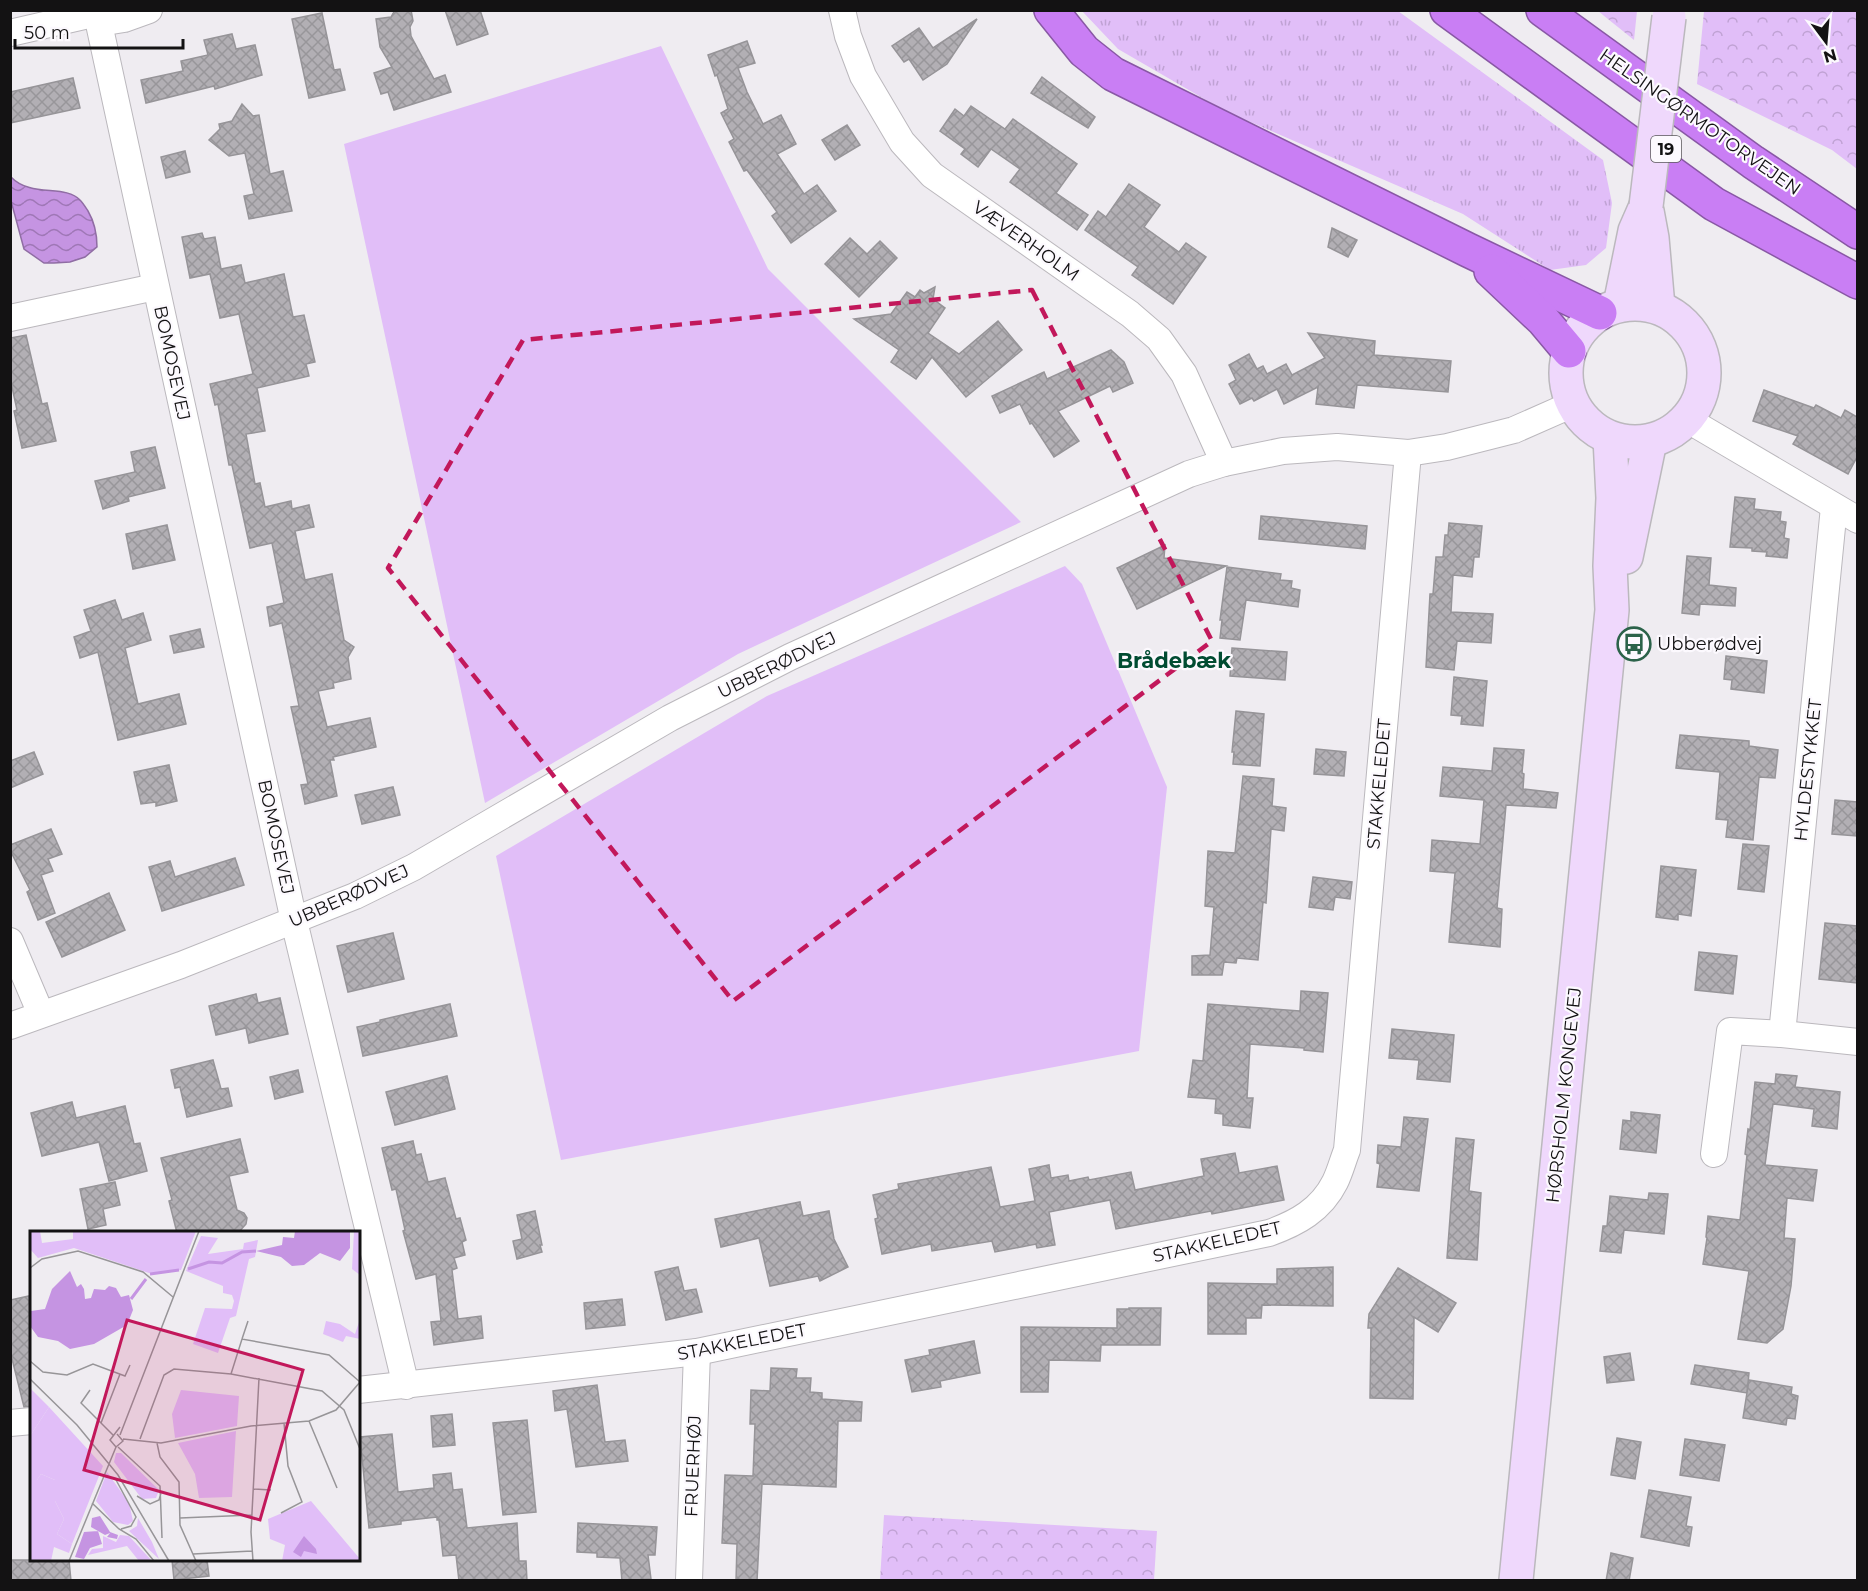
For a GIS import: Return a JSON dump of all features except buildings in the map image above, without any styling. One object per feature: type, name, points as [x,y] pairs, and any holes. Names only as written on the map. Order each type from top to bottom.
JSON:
[{"type":"highway","points":[[1447,10],[1714,204],[1857,282]]},
{"type":"highway","name":"19","points":[[1480,10],[1695,171],[1857,282]]},
{"type":"highway","name":"HELSINGØRMOTORVEJEN","points":[[1546,12],[1754,162],[1857,232]]},
{"type":"highway","points":[[1058,16],[1084,51],[1113,74],[1468,250],[1610,309]]},
{"type":"highway","points":[[1468,250],[1543,320],[1569,351]]},
{"type":"main road","points":[[1610,309],[1635,231],[1646,206],[1670,14]]},
{"type":"main road","points":[[1646,206],[1652,238],[1658,307]]},
{"type":"main road","points":[[1639,304],[1658,307],[1675,316],[1689,329],[1699,345],[1704,364],[1704,383],[1698,402],[1688,418],[1671,433],[1650,441],[1623,442],[1610,438],[1595,430],[1582,419],[1573,404],[1565,378],[1569,351],[1576,336],[1587,323],[1610,309],[1639,304]]},
{"type":"main road","name":"HØRSHOLM KONGEVEJ","points":[[1610,438],[1613,498],[1610,566],[1612,610]]},
{"type":"main road","name":"HØRSHOLM KONGEVEJ","points":[[1516,1581],[1612,610],[1650,441]]},
{"type":"street","points":[[10,33],[97,16],[124,19],[149,10]]},
{"type":"street","name":"VÆVERHOLM","points":[[842,10],[848,36],[863,76],[902,142],[933,175],[1130,315],[1159,339],[1184,374],[1224,463]]},
{"type":"street","name":"BOMOSEVEJ","points":[[97,16],[294,921],[406,1386]]},
{"type":"street","name":"BOMOSEVEJ","points":[[10,318],[155,287]]},
{"type":"street","name":"UBBERØDVEJ","points":[[10,1026],[181,965],[355,896],[414,867],[670,718],[790,657],[1172,482],[1224,463],[1283,451],[1337,447],[1408,453],[1447,447],[1514,430],[1573,404]]},
{"type":"street","points":[[1688,418],[1857,520]]},
{"type":"street","name":"STAKKELEDET","points":[[360,1390],[697,1353],[1269,1233],[1293,1224],[1313,1211],[1335,1183],[1347,1150],[1408,453]]},
{"type":"street","name":"HYLDESTYKKET","points":[[1782,1034],[1834,507]]},
{"type":"street","points":[[10,941],[41,1014]]},
{"type":"street","points":[[1714,1154],[1730,1031],[1857,1042]]},
{"type":"street","name":"FRUERHØJ","points":[[689,1581],[697,1353]]},
{"type":"street","points":[[10,1423],[30,1421]]},
{"type":"highlighted area","points":[[1032,290],[1212,641],[733,1001],[388,568],[523,340]]},
{"type":"green space","points":[[1082,11],[1398,11],[1603,160],[1612,203],[1606,248],[1586,265],[1550,270],[1463,214],[1225,111],[1118,49]]},
{"type":"green space","points":[[1598,11],[1637,11],[1634,40]]},
{"type":"green space","points":[[1704,11],[1857,11],[1857,169],[1832,150],[1697,84]]},
{"type":"green space","points":[[661,46],[768,269],[1021,522],[738,654],[485,803],[344,144]]},
{"type":"green space","points":[[1065,566],[1082,584],[1167,787],[1139,1051],[561,1160],[496,856],[767,696]]},
{"type":"green space","points":[[884,1515],[1157,1531],[1154,1580],[880,1580]]},
{"type":"water","points":[[11,177],[28,187],[74,195],[88,211],[92,220],[97,247],[85,257],[70,262],[54,263],[44,263],[24,249],[11,201]]},
{"type":"place","name":"Ubberødvej","points":[[1634,644]]},
{"type":"district","name":"Brådebæk","points":[[1174,660]]}]
